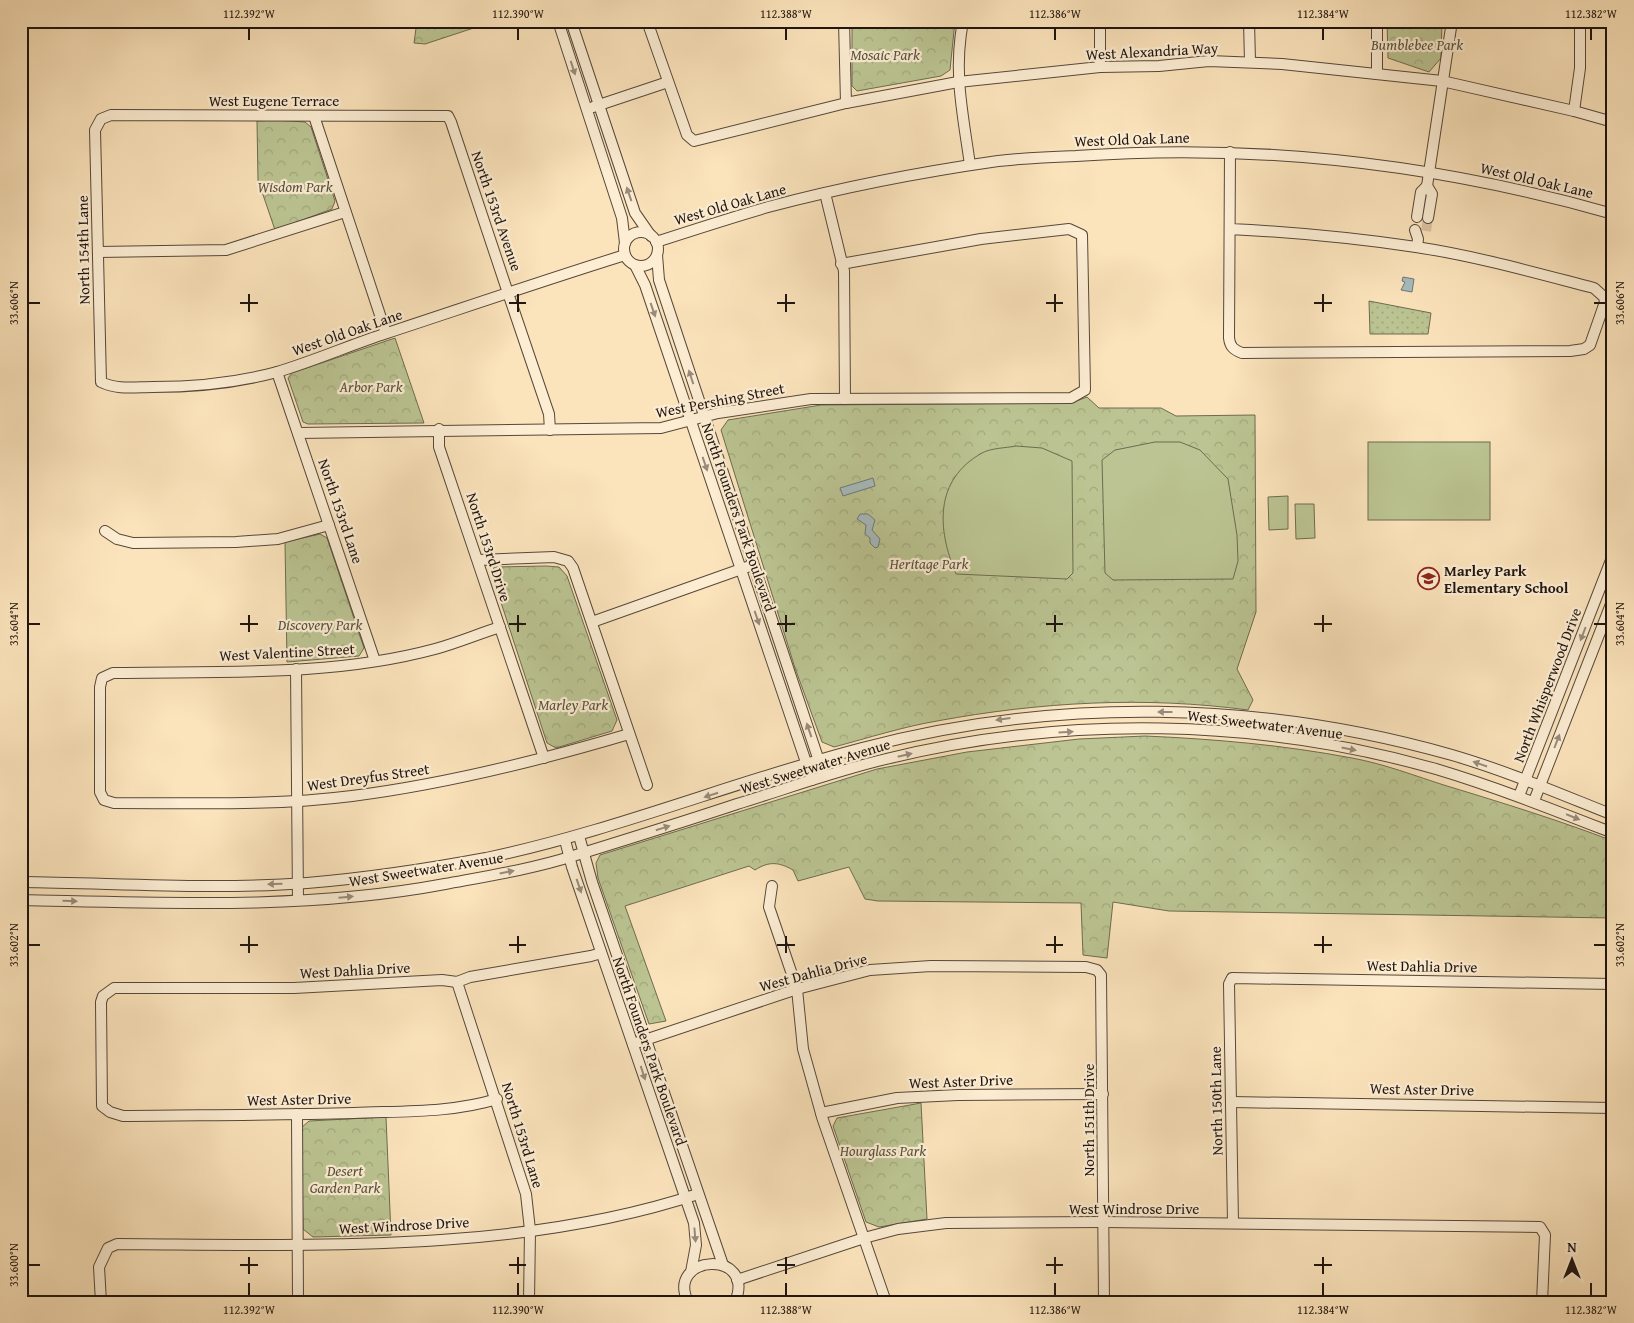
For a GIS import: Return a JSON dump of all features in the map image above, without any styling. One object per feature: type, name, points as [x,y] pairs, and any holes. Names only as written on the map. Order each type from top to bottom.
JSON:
[{"type":"street","points":[[558,21],[622,218],[625,255],[636,265],[646,265],[656,255],[654,239],[636,213],[571,21]]},
{"type":"street","points":[[586,109],[668,82],[647,21]]},
{"type":"street","points":[[844,21],[846,103]]},
{"type":"street","points":[[963,21],[957,50],[958,82],[970,165]]},
{"type":"street","points":[[1100,21],[1100,67]]},
{"type":"street","points":[[1249,21],[1250,62]]},
{"type":"street","points":[[1377,21],[1377,74]]},
{"type":"street","points":[[1423,214],[1421,192],[1427,186],[1430,172],[1452,21]]},
{"type":"street","points":[[1574,111],[1580,68],[1580,21]]},
{"type":"street","name":"West Alexandria Way","points":[[668,82],[687,135],[694,141],[846,103],[958,82],[1100,67],[1159,66],[1209,61],[1250,62],[1444,82],[1574,111],[1613,122]]},
{"type":"street","name":"West Eugene Terrace","points":[[101,119],[111,115],[448,116]]},
{"type":"street","points":[[314,116],[386,334]]},
{"type":"street","name":"North 153rd Avenue","points":[[448,116],[549,414],[550,430]]},
{"type":"street","name":"North 154th Lane","points":[[101,119],[95,130],[101,382]]},
{"type":"street","name":"West Old Oak Lane","points":[[654,239],[825,193],[970,165],[1001,161],[1139,152],[1230,152],[1316,158],[1430,172],[1526,191],[1613,214]]},
{"type":"street","points":[[1230,152],[1229,338],[1234,350],[1242,353],[1570,351],[1584,349],[1590,345],[1605,302],[1604,297],[1594,288],[1496,264],[1419,237],[1311,235],[1230,229]]},
{"type":"street","points":[[825,193],[844,271],[845,399]]},
{"type":"street","points":[[98,252],[226,250],[345,212]]},
{"type":"street","name":"West Pershing Street","points":[[298,433],[439,429],[661,428],[691,422],[718,413],[791,401],[1070,398],[1085,390],[1082,236],[1069,229],[981,239],[841,264]]},
{"type":"street","points":[[625,243],[636,233],[654,239]]},
{"type":"street","name":"West Old Oak Lane","points":[[101,382],[113,388],[179,387],[232,382],[277,372],[625,255]]},
{"type":"street","name":"North Founders Park Boulevard","points":[[656,255],[657,274],[824,776]]},
{"type":"street","name":"North Founders Park Boulevard","points":[[636,265],[645,285],[812,780]]},
{"type":"street","name":"North 153rd Lane","points":[[277,372],[375,661]]},
{"type":"street","name":"North 153rd Drive","points":[[439,429],[440,447],[544,758]]},
{"type":"street","points":[[105,531],[116,539],[133,543],[236,542],[278,539],[329,525]]},
{"type":"street","name":"North Whisperwood Drive","points":[[1519,796],[1613,556]]},
{"type":"street","points":[[478,560],[554,557],[568,561],[573,568],[647,785]]},
{"type":"street","points":[[592,622],[754,565]]},
{"type":"street","name":"North Whisperwood Drive","points":[[1534,801],[1613,599]]},
{"type":"street","name":"West Valentine Street","points":[[104,800],[100,792],[100,687],[102,678],[113,673],[296,669],[375,661],[435,649],[500,627]]},
{"type":"street","points":[[296,669],[298,900]]},
{"type":"street","name":"West Sweetwater Avenue","points":[[21,882],[221,885],[297,883],[447,864],[565,840],[807,763],[917,734],[1011,718],[1102,711],[1193,712],[1274,718],[1381,737],[1466,759],[1613,814]]},
{"type":"street","name":"West Sweetwater Avenue","points":[[21,900],[218,903],[368,895],[440,885],[569,857],[824,776],[915,752],[1010,737],[1105,729],[1192,729],[1286,738],[1346,748],[1433,768],[1534,801],[1613,833]]},
{"type":"street","name":"West Dreyfus Street","points":[[104,800],[114,803],[297,801],[411,788],[482,774],[629,734]]},
{"type":"street","name":"North Founders Park Boulevard","points":[[579,836],[723,1265]]},
{"type":"street","name":"North Founders Park Boulevard","points":[[565,840],[569,857],[696,1232],[691,1272],[685,1285],[688,1302]]},
{"type":"street","points":[[772,886],[769,907],[797,989],[803,1049],[821,1113],[886,1302]]},
{"type":"street","name":"West Dahlia Drive","points":[[102,1106],[101,1002],[108,991],[114,988],[294,988],[442,980],[458,982],[470,977],[591,956],[601,952]]},
{"type":"street","name":"West Dahlia Drive","points":[[633,1044],[797,989],[870,970],[922,966],[1086,967],[1097,970]]},
{"type":"street","name":"North 151th Drive","points":[[1097,970],[1101,975],[1104,1302]]},
{"type":"street","name":"West Dahlia Drive","points":[[1232,978],[1613,984]]},
{"type":"street","name":"North 150th Lane","points":[[1232,978],[1229,984],[1233,1224]]},
{"type":"street","name":"North 153rd Lane","points":[[458,982],[523,1178],[530,1230],[529,1302]]},
{"type":"street","name":"West Aster Drive","points":[[821,1113],[897,1098],[958,1095],[1103,1094]]},
{"type":"street","name":"West Aster Drive","points":[[102,1106],[110,1112],[123,1116],[296,1114],[442,1109],[475,1106],[497,1099]]},
{"type":"street","name":"West Aster Drive","points":[[1231,1102],[1613,1108]]},
{"type":"street","points":[[296,1114],[298,1302]]},
{"type":"street","name":"West Windrose Drive","points":[[101,1302],[100,1267],[108,1248],[117,1244],[298,1245],[434,1241],[530,1230],[607,1218],[698,1194]]},
{"type":"street","name":"West Windrose Drive","points":[[737,1280],[864,1238],[898,1229],[946,1223],[1104,1222],[1540,1227],[1545,1235],[1542,1302]]},
{"type":"street","points":[[691,1272],[710,1263],[723,1265],[737,1280],[738,1289],[735,1302]]},
{"type":"green space","points":[[417,21],[495,21],[425,44],[414,43]]},
{"type":"green space","name":"Mosaic Park","points":[[852,21],[955,21],[950,70],[941,76],[857,91],[852,86]]},
{"type":"green space","name":"Bumblebee Park","points":[[1387,21],[1442,21],[1441,58],[1429,72],[1388,58]]},
{"type":"green space","name":"Wisdom Park","points":[[257,121],[305,122],[311,127],[335,201],[332,209],[275,230],[258,180]]},
{"type":"green space","points":[[1369,301],[1431,313],[1428,334],[1370,334]]},
{"type":"green space","name":"Arbor Park","points":[[395,338],[424,423],[308,424],[303,422],[288,378],[292,373]]},
{"type":"green space","name":"Heritage Park","points":[[1087,397],[1099,408],[1161,408],[1176,416],[1255,415],[1256,612],[1237,669],[1253,700],[1248,710],[1170,703],[1131,702],[1054,705],[976,714],[924,723],[834,747],[822,742],[795,668],[721,430],[728,420],[821,405],[1071,403]]},
{"type":"green space","points":[[1155,442],[1180,442],[1200,450],[1228,479],[1237,535],[1238,561],[1233,579],[1113,580],[1105,573],[1102,460],[1115,450]]},
{"type":"green space","points":[[1368,442],[1490,442],[1490,520],[1368,520]]},
{"type":"green space","points":[[1016,446],[1042,448],[1072,461],[1073,573],[1067,579],[956,574],[945,540],[943,523],[948,491],[955,477],[966,464],[982,453]]},
{"type":"green space","points":[[1288,496],[1288,529],[1269,530],[1268,497]]},
{"type":"green space","points":[[1295,504],[1314,504],[1315,538],[1296,539]]},
{"type":"green space","name":"Discovery Park","points":[[320,534],[327,538],[364,648],[359,656],[287,662],[285,542]]},
{"type":"green space","name":"Marley Park","points":[[494,567],[559,567],[567,576],[617,720],[612,731],[556,748],[547,743],[492,575]]},
{"type":"green space","points":[[1145,736],[1275,746],[1326,753],[1364,761],[1400,770],[1613,841],[1613,918],[1169,911],[1113,902],[1107,958],[1083,955],[1081,903],[878,901],[865,899],[849,867],[798,881],[793,870],[783,865],[769,864],[755,870],[749,866],[625,906],[666,1021],[649,1024],[598,878],[596,863],[600,855],[877,769],[967,752],[1079,739]]},
{"type":"green space","name":"Hourglass Park","points":[[921,1103],[927,1219],[879,1227],[866,1222],[833,1126],[837,1118]]},
{"type":"green space","name":"Desert Garden Park","points":[[386,1117],[391,1235],[313,1237],[303,1229],[301,1128],[309,1121]]},
{"type":"shaded area","points":[[1403,277],[1414,279],[1412,292],[1401,290],[1405,282],[1402,281]]},
{"type":"shaded area","points":[[873,478],[875,486],[843,496],[840,488]]},
{"type":"shaded area","points":[[860,514],[868,514],[875,520],[872,530],[880,539],[878,547],[875,548],[870,543],[870,538],[865,534],[866,525],[857,519]]},
{"type":"tunnel","points":[[1426,231],[1428,218]]},
{"type":"place","name":"Marley Park Elementary School","points":[[1428,579]]}]
